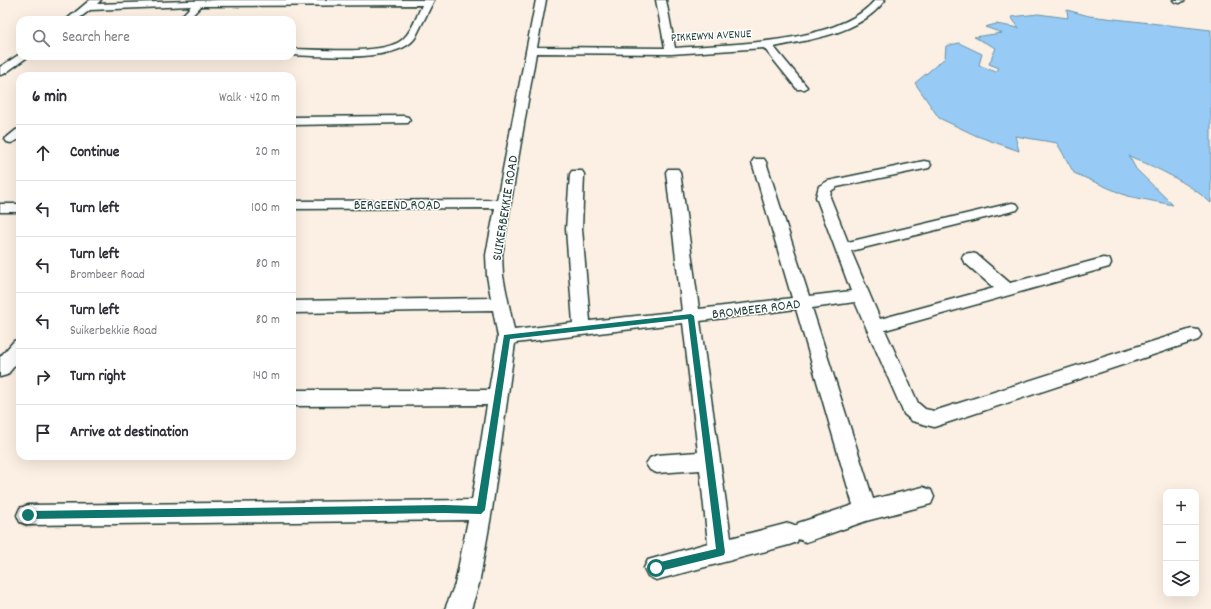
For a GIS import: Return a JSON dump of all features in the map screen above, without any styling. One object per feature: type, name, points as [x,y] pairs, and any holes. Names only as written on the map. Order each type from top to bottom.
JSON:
[{"type":"street","points":[[76,16],[96,0]]},
{"type":"street","name":"SUIKERBEKKIE ROAD","points":[[459,607],[466,584],[481,510],[507,337],[495,276],[494,255],[541,0]]},
{"type":"street","points":[[661,0],[671,51]]},
{"type":"street","name":"PIKKEWYN AVENUE","points":[[532,50],[671,51],[767,45],[816,35],[851,23],[871,11],[880,0]]},
{"type":"street","points":[[87,7],[199,3],[428,1],[407,40],[391,49],[362,52],[296,52]]},
{"type":"street","points":[[187,16],[199,3]]},
{"type":"street","points":[[767,45],[801,87]]},
{"type":"street","points":[[0,72],[18,60]]},
{"type":"street","points":[[296,121],[404,120]]},
{"type":"street","points":[[759,162],[804,303],[866,511]]},
{"type":"street","points":[[924,166],[846,180],[832,184],[824,189],[823,197],[861,296],[911,408],[919,415],[934,419],[1192,335]]},
{"type":"street","points":[[674,172],[721,552]]},
{"type":"street","points":[[577,174],[574,229],[582,329]]},
{"type":"street","name":"BERGEEND ROAD","points":[[296,205],[503,204]]},
{"type":"street","points":[[843,248],[1012,206]]},
{"type":"street","points":[[970,258],[1007,290]]},
{"type":"street","points":[[875,327],[1103,263]]},
{"type":"street","name":"BROMBEER ROAD","points":[[507,337],[861,296]]},
{"type":"street","points":[[296,307],[500,304]]},
{"type":"street","points":[[0,370],[16,351]]},
{"type":"street","points":[[296,398],[498,398]]},
{"type":"street","points":[[658,464],[709,460]]},
{"type":"street","points":[[656,568],[798,533],[866,511],[923,497]]},
{"type":"street","points":[[28,515],[444,509],[481,510]]},
{"type":"water","points":[[1067,10],[1089,16],[1211,30],[1211,203],[1202,195],[1182,182],[1129,156],[1136,169],[1173,205],[1127,196],[1074,173],[1057,143],[1015,136],[1019,151],[977,136],[939,118],[915,83],[945,58],[946,46],[959,43],[982,54],[979,65],[996,72],[999,68],[989,64],[996,48],[974,37],[1002,33],[985,27],[996,24],[1019,28],[1011,17],[1038,14],[1068,18]]},
{"type":"route","points":[[28,515],[444,509],[481,510],[507,337],[691,316],[721,552],[656,568]]}]
